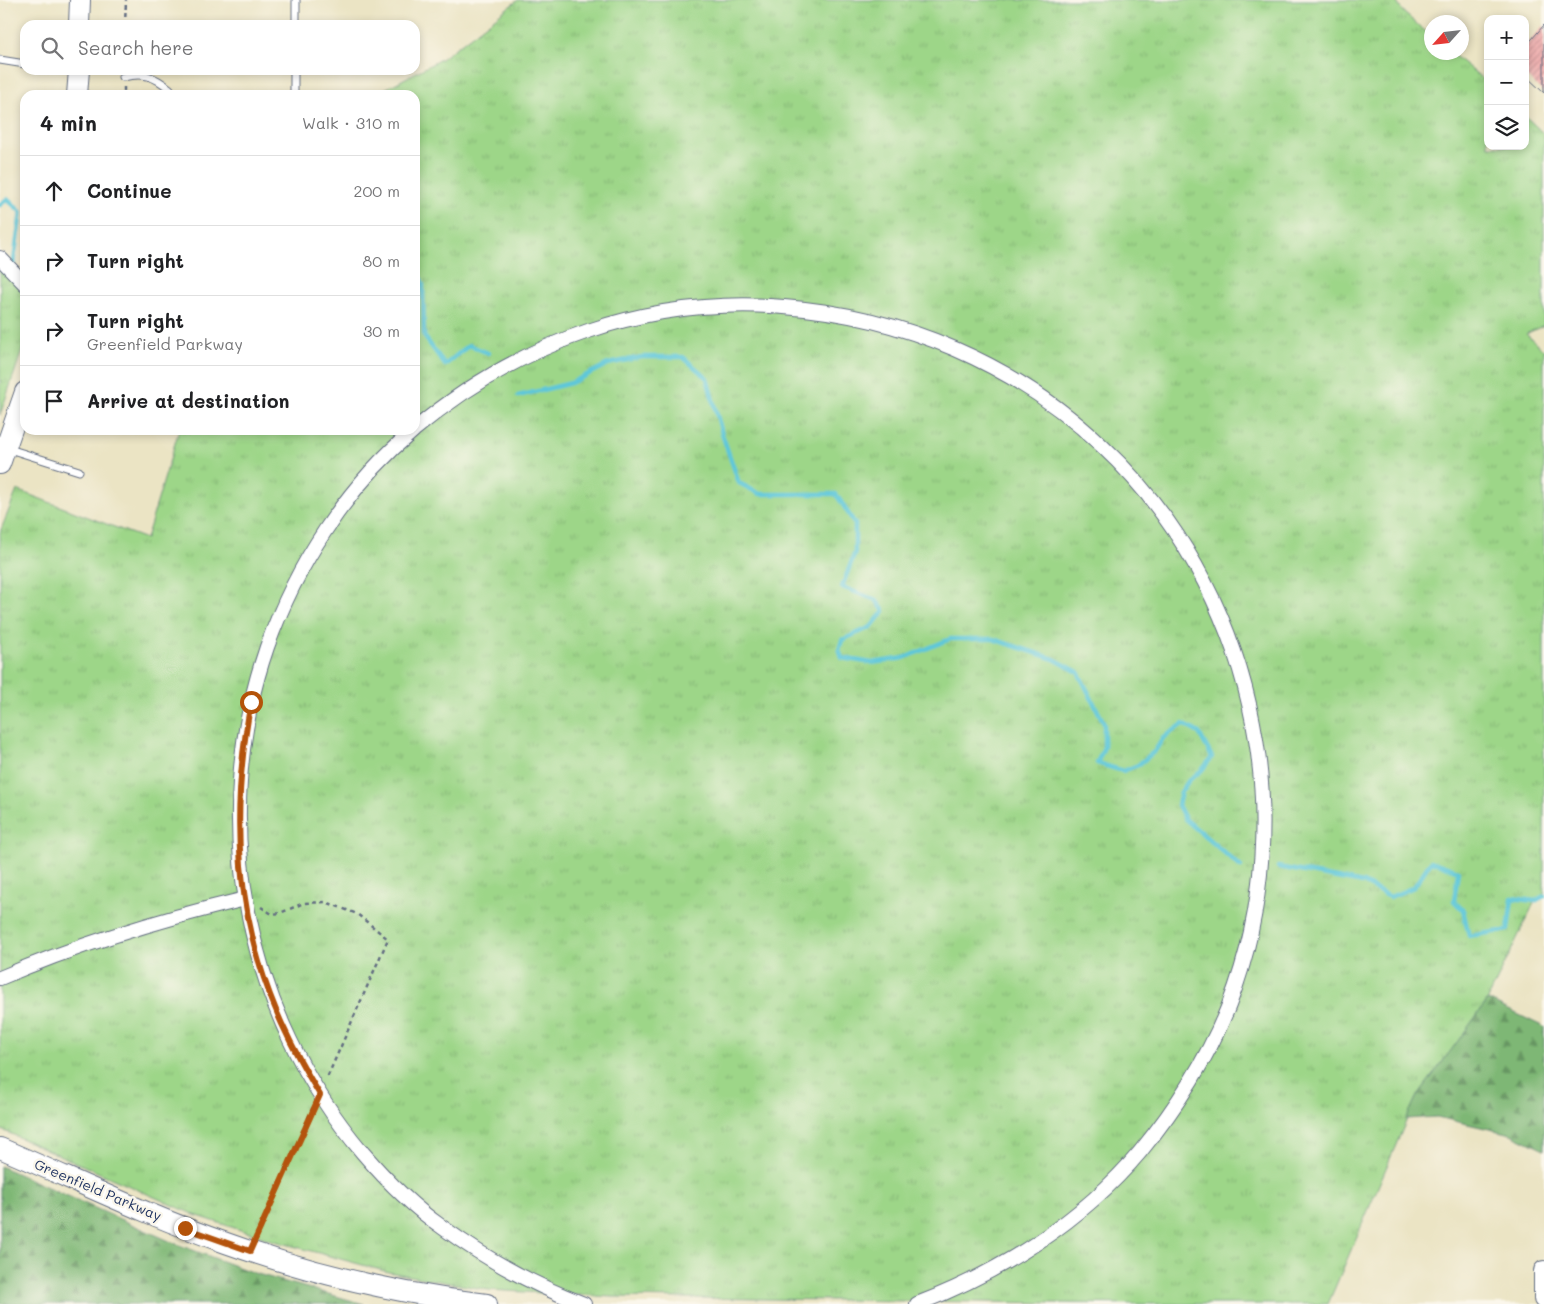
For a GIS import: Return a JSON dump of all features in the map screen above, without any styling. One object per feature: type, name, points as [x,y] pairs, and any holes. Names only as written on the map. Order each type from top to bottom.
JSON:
[{"type":"main road","points":[[79,20],[80,0]]},
{"type":"main road","points":[[77,75],[77,90]]},
{"type":"main road","points":[[3,456],[20,409]]},
{"type":"main road","name":"Greenfield Parkway","points":[[0,1148],[185,1228],[250,1251],[304,1267],[382,1286],[439,1298],[487,1304]]},
{"type":"main road","points":[[1540,1304],[1544,1298],[1544,1271]]},
{"type":"street","points":[[1,258],[20,279]]},
{"type":"street","points":[[420,425],[470,387],[504,367],[575,335],[613,323],[651,314],[729,305],[769,305],[847,314],[885,324],[959,350],[994,367],[1060,409],[1120,462],[1158,508],[1191,556],[1226,628],[1240,666],[1251,708],[1262,794],[1262,838],[1253,924],[1242,966],[1228,1007],[1210,1046],[1189,1084],[1139,1153],[1110,1183],[1044,1238],[1008,1261],[970,1281],[917,1304]]},
{"type":"street","points":[[409,435],[380,462],[354,492],[330,523],[304,565],[274,627],[253,693],[239,780],[238,820],[240,860],[253,941],[281,1023],[300,1062],[348,1135],[376,1168],[440,1226],[512,1272],[552,1292],[584,1304]]},
{"type":"street","points":[[0,978],[126,932],[245,899]]},
{"type":"lane","points":[[296,0],[296,20]]},
{"type":"lane","points":[[0,60],[20,63]]},
{"type":"lane","points":[[123,77],[131,75]]},
{"type":"lane","points":[[142,75],[155,77],[170,90]]},
{"type":"lane","points":[[294,75],[294,90]]},
{"type":"lane","points":[[3,456],[78,471]]},
{"type":"path","points":[[125,20],[126,0]]},
{"type":"path","points":[[245,899],[272,914],[288,911],[304,903],[326,902],[357,914],[388,939],[250,1251]]},
{"type":"green space","points":[[518,0],[1395,0],[1404,13],[1424,30],[1424,60],[1460,60],[1484,80],[1484,150],[1529,150],[1529,120],[1544,134],[1544,325],[1526,334],[1544,350],[1544,896],[1535,901],[1486,1003],[1416,1098],[1328,1304],[1137,1304],[612,1297],[489,1290],[388,1272],[271,1240],[195,1215],[0,1129],[0,532],[17,490],[146,539],[177,435],[420,435],[420,90],[383,90],[411,75],[420,75],[420,70],[441,59]]},
{"type":"green space","points":[[0,268],[20,285],[20,357],[0,415]]},
{"type":"green space","points":[[1488,1000],[1544,1027],[1544,1150],[1511,1134],[1437,1117],[1406,1119],[1416,1098]]},
{"type":"green space","points":[[0,1166],[174,1243],[254,1273],[364,1304],[0,1304]]},
{"type":"building","points":[[1544,25],[1544,93],[1529,79],[1529,42]]},
{"type":"waterway","points":[[0,205],[7,199],[20,211]]},
{"type":"waterway","points":[[13,267],[20,219]]},
{"type":"waterway","points":[[420,278],[423,284],[424,336],[445,365],[469,345],[488,353]]},
{"type":"waterway","points":[[518,396],[571,383],[608,364],[642,357],[683,357],[707,378],[722,434],[739,483],[760,494],[836,494],[855,524],[855,552],[842,587],[876,600],[884,611],[871,627],[842,640],[839,650],[842,658],[872,663],[904,658],[950,639],[993,639],[1054,659],[1078,672],[1104,723],[1104,747],[1097,763],[1123,771],[1138,765],[1155,751],[1163,738],[1183,724],[1199,733],[1212,757],[1202,770],[1189,780],[1181,792],[1178,805],[1185,819],[1241,867]]},
{"type":"waterway","points":[[1278,867],[1363,883],[1390,897],[1414,887],[1431,861],[1458,871],[1454,901],[1463,910],[1469,936],[1508,930],[1512,898],[1535,901],[1544,896]]},
{"type":"route","points":[[185,1228],[250,1251],[320,1095],[300,1062],[281,1023],[253,941],[245,899],[240,860],[239,780],[251,702]]}]
